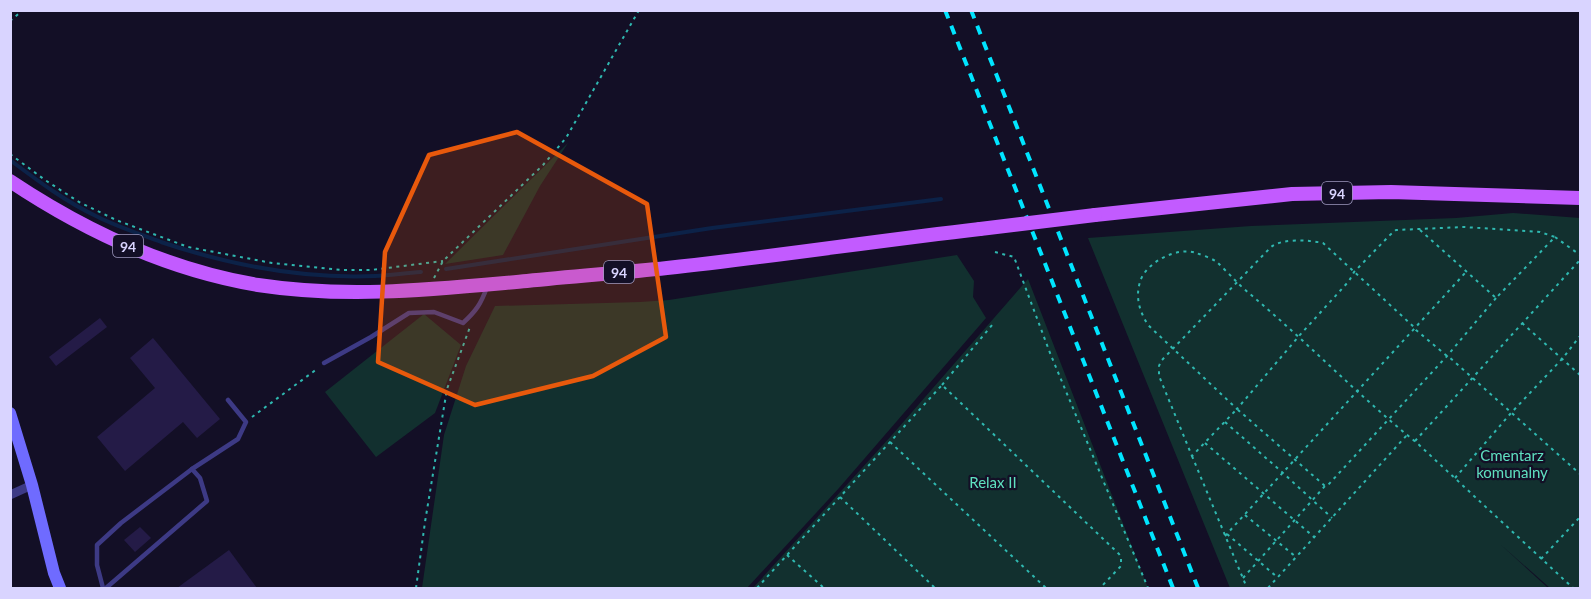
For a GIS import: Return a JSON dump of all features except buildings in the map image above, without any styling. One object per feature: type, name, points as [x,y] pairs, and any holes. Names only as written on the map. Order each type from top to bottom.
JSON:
[{"type":"main road","name":"94","points":[[10,181],[44,204],[115,241],[154,257],[202,272],[256,285],[377,293],[667,268],[1095,215],[1292,194],[1391,192],[1581,198]]},
{"type":"main road","points":[[10,413],[60,588]]},
{"type":"street","points":[[10,495],[32,485]]},
{"type":"lane","points":[[324,363],[371,338],[410,313],[434,312],[463,323],[476,310],[488,284]]},
{"type":"lane","points":[[192,469],[201,478],[207,501],[104,588],[97,565],[97,545],[121,523],[192,469],[237,439],[246,422],[228,400]]},
{"type":"path","points":[[10,21],[23,10]]},
{"type":"path","points":[[430,289],[443,261],[543,165],[566,138],[639,10]]},
{"type":"path","points":[[10,154],[79,202],[116,220],[188,247],[272,263],[342,270],[371,270],[443,261]]},
{"type":"path","points":[[1192,456],[1237,409],[1349,281],[1354,272],[1396,230],[1481,227],[1540,232],[1555,237],[1580,255]]},
{"type":"path","points":[[1420,230],[1496,298]]},
{"type":"path","points":[[1243,578],[1325,486],[1390,420],[1496,298],[1555,237]]},
{"type":"path","points":[[1248,588],[1159,376],[1158,366],[1236,282],[1276,243],[1299,241],[1323,243],[1415,328],[1581,474]]},
{"type":"path","points":[[995,252],[1014,256],[1050,353],[1148,588]]},
{"type":"path","points":[[1325,486],[1237,409],[1148,325],[1141,314],[1138,297],[1140,280],[1150,266],[1163,257],[1181,252],[1193,252],[1216,262],[1415,441],[1573,588]]},
{"type":"path","points":[[1415,441],[1581,260]]},
{"type":"path","points":[[1226,535],[1466,271]]},
{"type":"path","points":[[416,588],[447,389],[476,310]]},
{"type":"path","points":[[1522,323],[1581,375]]},
{"type":"path","points":[[757,588],[942,385],[993,324]]},
{"type":"path","points":[[1455,478],[1581,336]]},
{"type":"path","points":[[246,422],[324,363]]},
{"type":"path","points":[[942,385],[1119,554],[1121,566],[1100,588]]},
{"type":"path","points":[[1225,422],[1332,518]]},
{"type":"path","points":[[1268,588],[1407,435]]},
{"type":"path","points":[[890,442],[1046,588]]},
{"type":"path","points":[[1205,443],[1314,537]]},
{"type":"path","points":[[840,497],[935,588]]},
{"type":"path","points":[[1245,515],[1296,558]]},
{"type":"path","points":[[1541,559],[1581,517]]},
{"type":"path","points":[[1226,535],[1278,577]]},
{"type":"path","points":[[787,555],[824,588]]},
{"type":"highlighted area","points":[[517,132],[647,204],[666,337],[593,376],[475,405],[378,362],[385,252],[429,155]]},
{"type":"green space","points":[[568,143],[540,186],[503,255],[445,264]]},
{"type":"green space","name":"Cmentarz komunalny","points":[[1513,213],[1580,218],[1580,588],[1550,588],[1500,544],[1548,588],[1230,588],[1088,238],[1251,226],[1456,218]]},
{"type":"green space","points":[[957,255],[974,281],[973,297],[986,318],[839,488],[747,588],[422,588],[444,435],[466,366],[495,306],[669,300]]},
{"type":"green space","name":"Relax II","points":[[1028,279],[1148,588],[753,588],[892,435]]},
{"type":"green space","points":[[424,314],[461,345],[435,413],[376,457],[325,392]]},
{"type":"waterway","points":[[10,160],[63,198],[86,211],[121,227],[187,250],[240,264],[294,273],[375,276],[421,272]]},
{"type":"waterway","points":[[446,269],[712,228],[941,199]]},
{"type":"railway","points":[[945,10],[1173,588]]},
{"type":"railway","points":[[971,10],[1198,588]]}]
